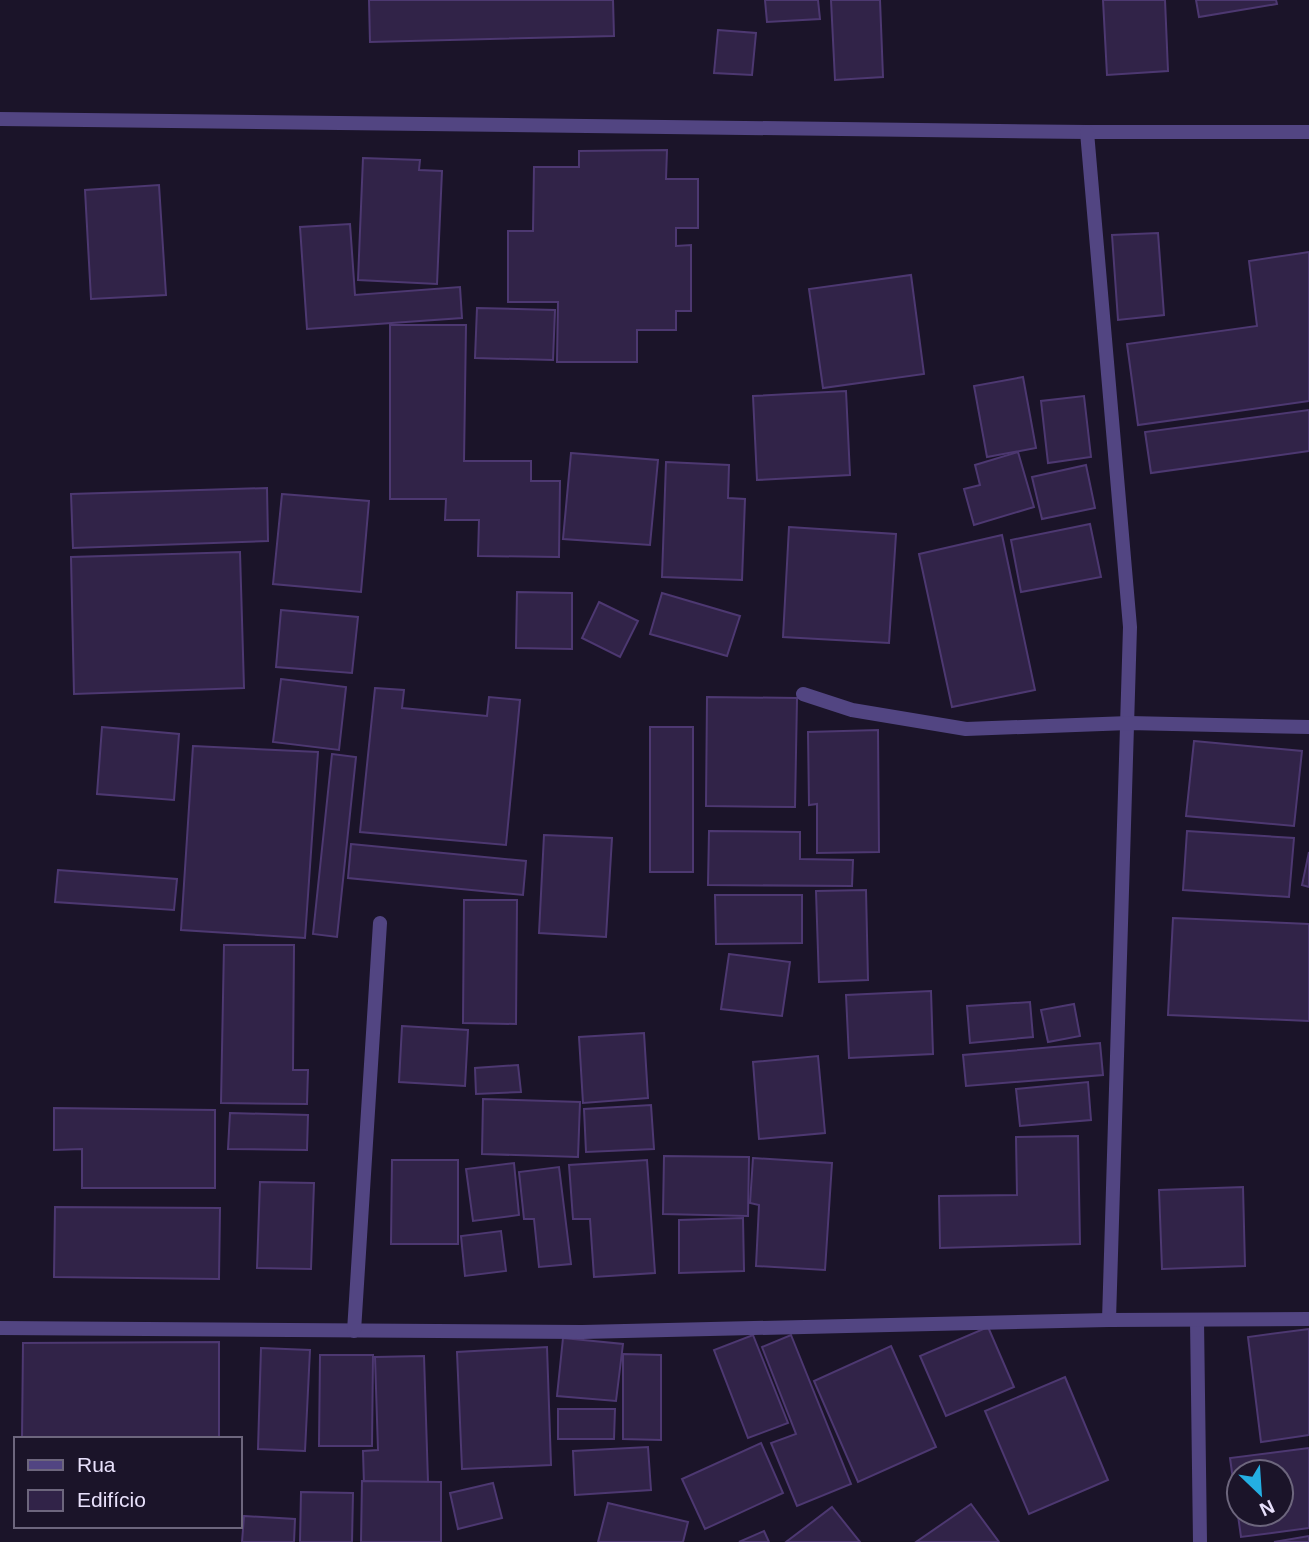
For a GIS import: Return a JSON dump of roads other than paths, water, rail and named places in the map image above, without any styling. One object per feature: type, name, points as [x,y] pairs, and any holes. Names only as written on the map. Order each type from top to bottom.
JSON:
[{"type":"street","points":[[0,119],[1087,132],[1309,132]]},
{"type":"street","points":[[1087,132],[1130,627],[1109,1320]]},
{"type":"street","points":[[803,694],[852,710],[966,729],[1129,723],[1309,727]]},
{"type":"street","points":[[354,1331],[380,923]]},
{"type":"street","points":[[0,1328],[582,1332],[1109,1320],[1309,1319]]},
{"type":"street","points":[[1197,1320],[1200,1542]]}]
